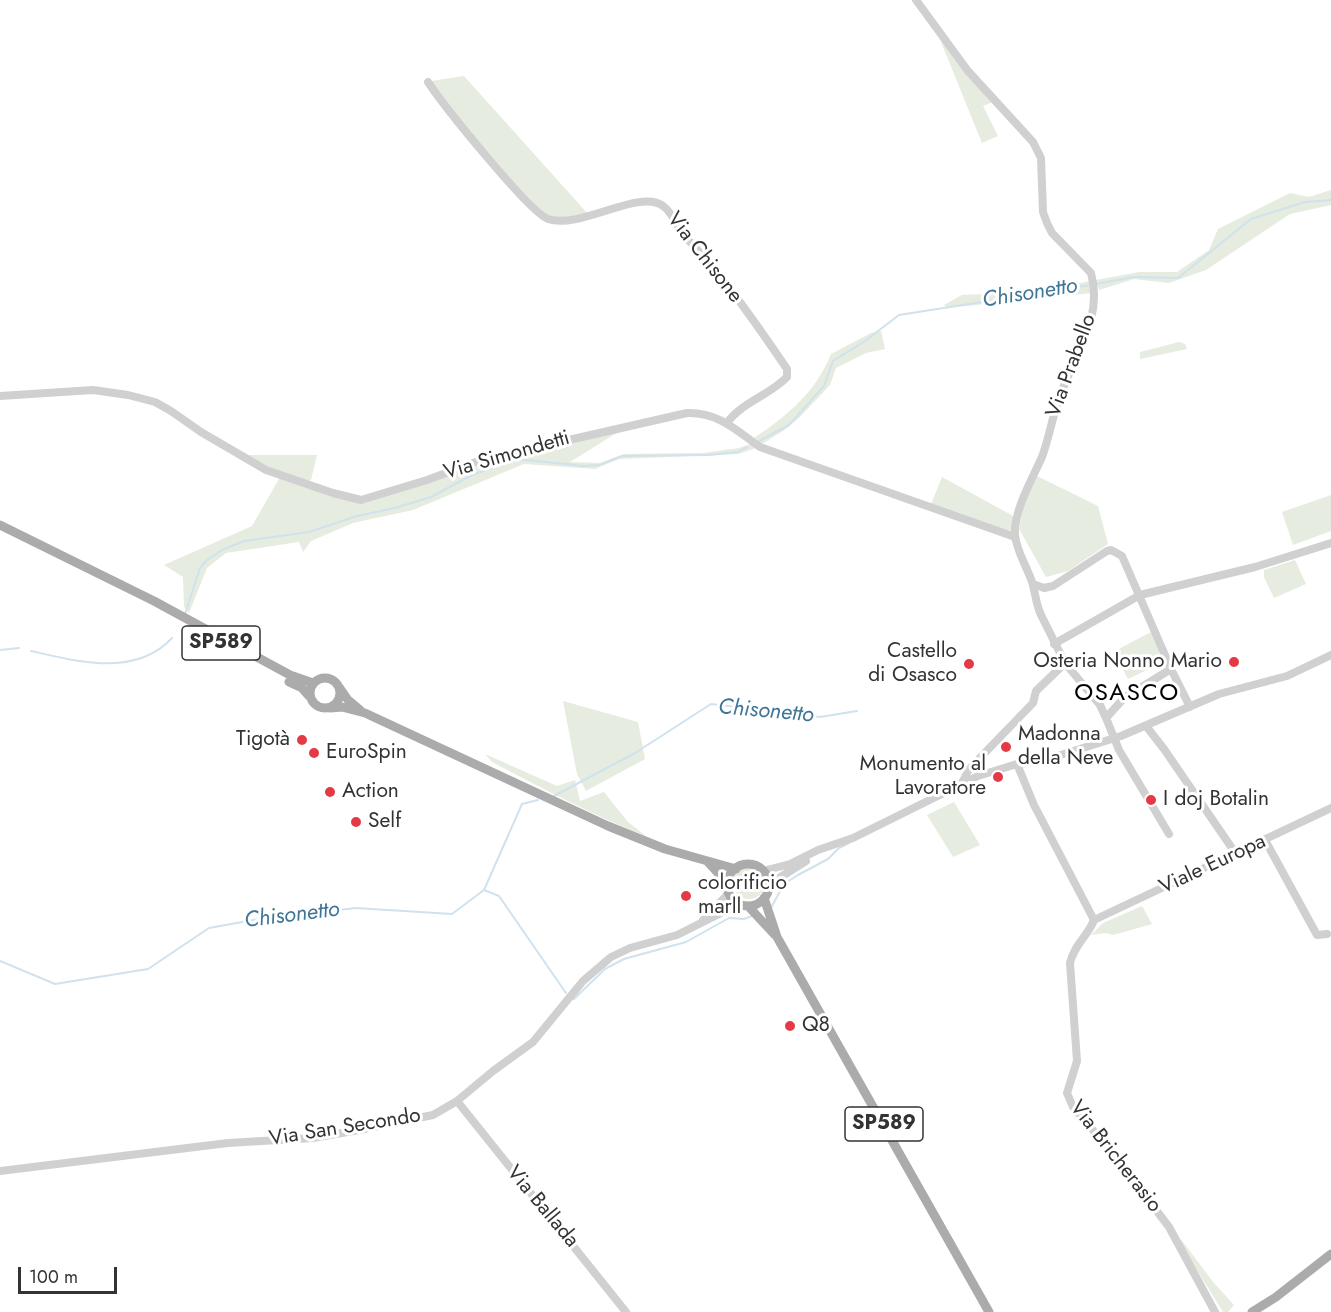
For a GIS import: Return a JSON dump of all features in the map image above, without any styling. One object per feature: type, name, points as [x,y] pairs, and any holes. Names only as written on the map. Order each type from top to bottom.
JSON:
[{"type":"main road","name":"SP589","points":[[0,525],[206,628],[290,675],[313,683],[316,680],[331,679],[348,700],[365,713]]},
{"type":"main road","name":"SP589","points":[[131,591],[302,688],[312,703],[318,707],[342,707],[365,713],[608,826],[665,849],[736,869],[753,865],[763,870]]},
{"type":"main road","points":[[309,696],[313,683]]},
{"type":"main road","points":[[330,708],[340,696],[338,686]]},
{"type":"main road","name":"SP589","points":[[705,860],[717,873],[732,898],[745,906],[777,937]]},
{"type":"main road","points":[[728,891],[729,877],[736,869]]},
{"type":"main road","points":[[763,870],[769,888]]},
{"type":"main road","name":"SP589","points":[[769,888],[764,898],[777,937],[990,1312]]},
{"type":"main road","points":[[745,906],[754,905],[764,898]]},
{"type":"main road","points":[[1252,1312],[1276,1297],[1331,1254]]},
{"type":"street","name":"Via Prabello","points":[[916,0],[968,71],[1034,142],[1041,158],[1043,213],[1047,223],[1052,233],[1090,273],[1095,291],[1096,298],[1090,325],[1063,387],[1043,454],[1022,500],[1015,537]]},
{"type":"street","name":"Via Chisone","points":[[428,82],[441,102],[518,192],[547,219],[570,220],[640,201],[652,201],[663,205],[685,237],[714,269],[787,369],[787,377],[780,384],[733,414],[727,423]]},
{"type":"street","name":"Via Simondetti","points":[[0,396],[93,390],[128,394],[154,402],[171,411],[201,432],[266,470],[361,500],[427,480],[481,460],[687,413],[704,413],[727,423],[760,447],[1015,537]]},
{"type":"street","points":[[1015,537],[1033,584],[1036,606],[1054,644],[1065,663],[1100,705],[1113,738],[1169,834]]},
{"type":"street","points":[[1054,644],[1140,595],[1255,567],[1331,543]]},
{"type":"street","points":[[1033,584],[1044,588],[1053,586],[1107,551],[1111,550],[1122,556],[1190,707]]},
{"type":"street","name":"SP589","points":[[769,888],[791,870],[832,846],[886,822],[962,783],[1017,764],[1041,761],[1113,738],[1219,694],[1287,676],[1331,655]]},
{"type":"street","points":[[962,783],[975,763],[1033,703],[1036,691],[1065,663]]},
{"type":"street","points":[[1106,717],[1124,698],[1171,669]]},
{"type":"street","points":[[1146,726],[1236,854]]},
{"type":"street","points":[[1017,764],[1034,805],[1094,920]]},
{"type":"street","name":"Viale Europa","points":[[1094,920],[1331,808]]},
{"type":"street","points":[[1265,840],[1317,934],[1327,934]]},
{"type":"street","name":"SP589","points":[[763,870],[790,864],[818,850],[832,846]]},
{"type":"street","points":[[697,926],[728,891]]},
{"type":"street","name":"Via San Secondo","points":[[0,1171],[228,1143],[312,1138],[433,1115],[458,1101],[493,1071],[533,1042],[583,981],[611,957],[630,948],[677,935],[723,912],[745,906]]},
{"type":"street","name":"Via Bricherasio","points":[[1094,920],[1091,929],[1072,953],[1070,963],[1077,1061],[1067,1093],[1073,1107],[1111,1151],[1169,1227],[1215,1312]]},
{"type":"street","name":"Via Ballada","points":[[458,1101],[626,1312]]},
{"type":"shaded area","points":[[937,32],[993,102],[983,106],[998,136],[982,143]]},
{"type":"shaded area","points":[[464,76],[588,214],[557,217],[538,211],[443,101],[431,81]]},
{"type":"shaded area","points":[[1331,190],[1331,205],[1290,214],[1206,270],[1169,283],[1134,279],[1099,290],[1096,280],[1139,272],[1177,272],[1209,250],[1218,229],[1290,193],[1309,197]]},
{"type":"shaded area","points":[[1090,281],[1092,293],[947,308],[944,305],[962,295],[1037,292]]},
{"type":"shaded area","points":[[881,331],[885,349],[866,353],[836,368],[830,385],[799,418],[762,444],[754,438],[799,402],[825,368],[831,354],[871,333]]},
{"type":"shaded area","points":[[1179,342],[1185,344],[1187,349],[1140,359],[1140,352]]},
{"type":"shaded area","points":[[623,429],[570,462],[600,463],[624,454],[703,453],[739,448],[750,444],[756,448],[738,454],[619,459],[595,469],[524,464],[413,510],[353,523],[311,541],[303,552],[299,542],[226,553],[207,568],[189,613],[184,607],[183,577],[164,565],[252,526],[280,477],[355,502],[484,462]]},
{"type":"shaded area","points":[[248,455],[317,455],[311,480],[307,482],[265,467]]},
{"type":"shaded area","points":[[1035,475],[1098,506],[1108,544],[1068,571],[1046,577],[1019,529],[1024,501]]},
{"type":"shaded area","points":[[942,477],[1015,517],[1012,530],[1007,531],[931,504]]},
{"type":"shaded area","points":[[1331,495],[1331,531],[1293,545],[1282,512]]},
{"type":"shaded area","points":[[1295,560],[1306,584],[1274,598],[1264,577],[1264,570]]},
{"type":"shaded area","points":[[1151,632],[1164,662],[1128,679],[1113,652]]},
{"type":"shaded area","points":[[563,701],[638,722],[645,759],[586,791],[577,774]]},
{"type":"shaded area","points":[[485,754],[557,786],[575,780],[580,801],[604,792],[628,822],[646,836],[549,792],[492,762]]},
{"type":"shaded area","points":[[954,802],[980,845],[953,857],[927,815]]},
{"type":"shaded area","points":[[749,867],[760,872],[765,883],[760,894],[749,899],[738,894],[733,883],[738,872]]},
{"type":"shaded area","points":[[1142,906],[1152,924],[1113,935],[1106,933],[1091,935],[1103,923]]},
{"type":"shaded area","points":[[1180,1238],[1234,1305],[1228,1312],[1223,1312],[1184,1249]]},
{"type":"waterway","name":"Chisonetto","points":[[1096,284],[1133,277],[1178,278],[1251,219],[1305,202],[1331,200]]},
{"type":"waterway","name":"Chisonetto","points":[[759,441],[789,425],[824,386],[833,361],[865,341],[899,315],[1090,285]]},
{"type":"waterway","name":"Chisonetto","points":[[185,614],[200,568],[222,550],[244,541],[309,532],[357,516],[431,497],[472,475],[517,459],[584,466],[599,465],[622,456],[709,455],[738,452],[747,447]]},
{"type":"waterway","name":"Chisonetto","points":[[31,651],[86,662],[123,662],[141,658],[157,650],[172,638]]},
{"type":"waterway","name":"Chisonetto","points":[[0,650],[19,648]]},
{"type":"waterway","name":"Chisonetto","points":[[554,796],[635,753],[711,704],[820,717],[857,711]]},
{"type":"waterway","points":[[948,795],[982,783]]},
{"type":"waterway","name":"Chisonetto","points":[[0,961],[55,984],[148,969],[209,928],[259,919],[356,908],[452,914],[484,890],[522,804],[538,800]]},
{"type":"waterway","points":[[772,906],[784,884],[828,859],[839,848],[849,843]]},
{"type":"waterway","points":[[484,890],[499,896],[566,993]]},
{"type":"waterway","points":[[574,999],[605,969],[624,959],[686,942],[729,918],[744,919],[752,916]]},
{"type":"place","name":"Osteria Nonno Mario","points":[[1234,662]]},
{"type":"place","name":"Castello di Osasco","points":[[969,664]]},
{"type":"place","name":"Tigotà","points":[[302,740]]},
{"type":"place","name":"Madonna della Neve","points":[[1006,747]]},
{"type":"place","name":"EuroSpin","points":[[314,753]]},
{"type":"place","name":"Monumento al Lavoratore","points":[[998,777]]},
{"type":"place","name":"Action","points":[[330,792]]},
{"type":"place","name":"I doj Botalin","points":[[1151,800]]},
{"type":"place","name":"Self","points":[[356,822]]},
{"type":"place","name":"colorificio marll","points":[[686,896]]},
{"type":"place","name":"Q8","points":[[790,1026]]},
{"type":"district","name":"OSASCO","points":[[1127,694]]}]
